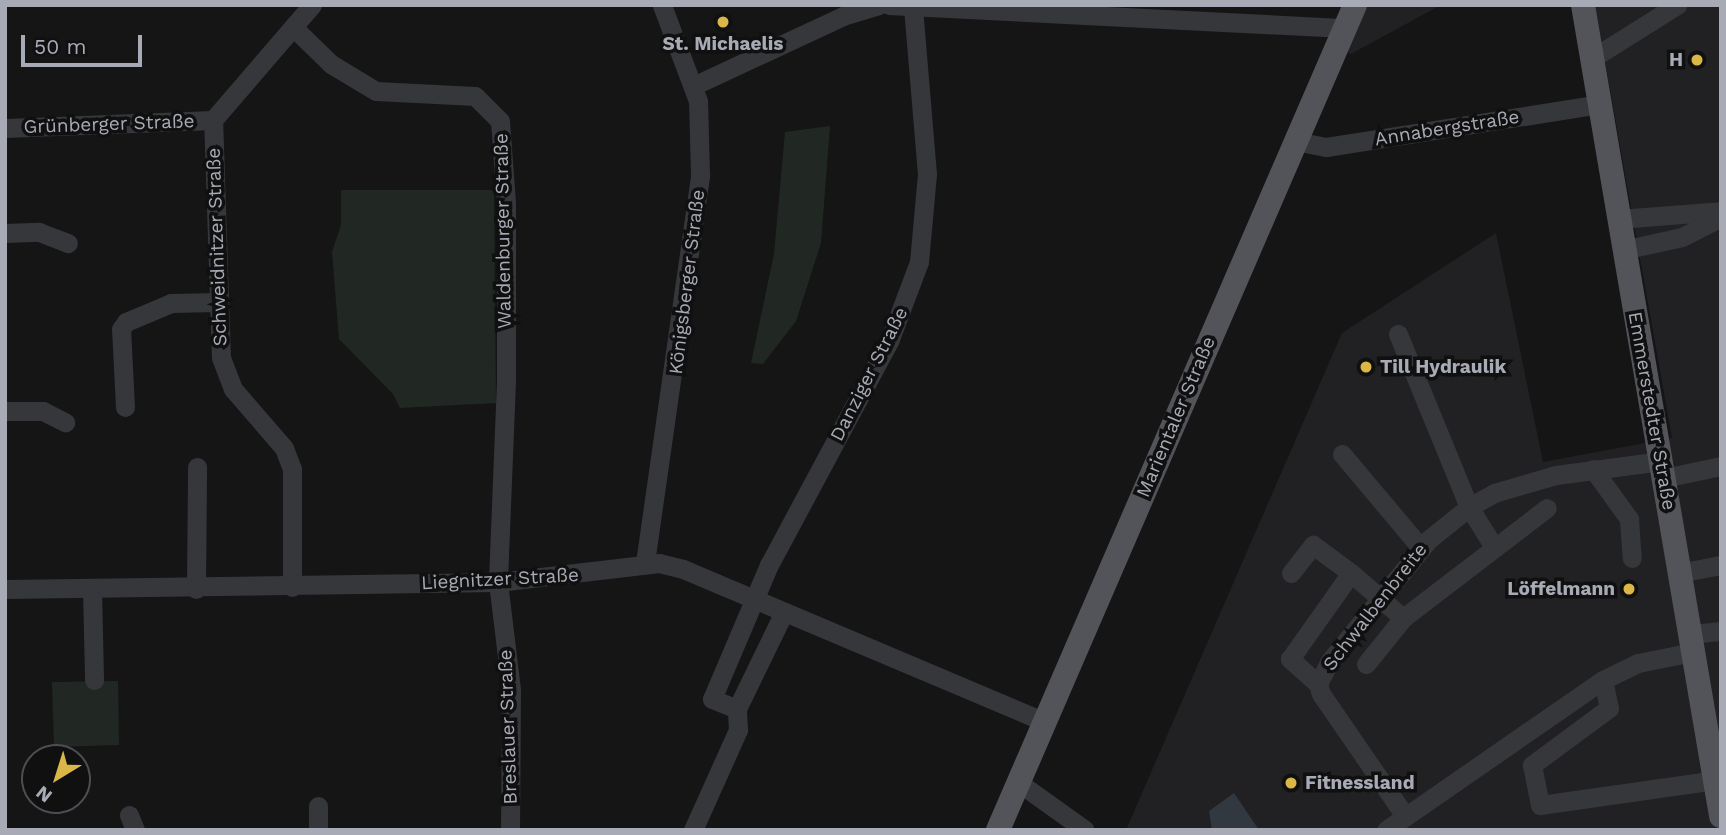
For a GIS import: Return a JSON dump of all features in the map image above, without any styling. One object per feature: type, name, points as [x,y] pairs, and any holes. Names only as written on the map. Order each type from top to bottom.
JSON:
[{"type":"main road","name":"Emmerstedter Straße","points":[[1583,5],[1721,816]]},
{"type":"main road","name":"Marientaler Straße","points":[[998,830],[1353,12]]},
{"type":"street","name":"Schweidnitzer Straße","points":[[292,587],[292,469],[284,448],[233,389],[223,369],[218,302],[214,120],[312,5]]},
{"type":"street","name":"Königsberger Straße","points":[[645,563],[701,175],[698,101],[662,5]]},
{"type":"street","points":[[693,86],[843,16],[878,5]]},
{"type":"street","points":[[889,5],[1353,12]]},
{"type":"street","points":[[1591,59],[1677,5]]},
{"type":"street","name":"Danziger Straße","points":[[737,709],[712,699],[754,599],[890,339],[919,262],[927,174],[913,6]]},
{"type":"street","name":"Waldenburger Straße","points":[[293,27],[331,64],[376,91],[475,96],[500,121],[506,202],[506,381],[498,582]]},
{"type":"street","name":"Annabergstraße","points":[[1295,141],[1326,147],[1600,104]]},
{"type":"street","name":"Grünberger Straße","points":[[5,128],[214,120]]},
{"type":"street","points":[[1618,219],[1721,211]]},
{"type":"street","points":[[1623,250],[1682,237],[1721,217]]},
{"type":"street","points":[[5,233],[39,232],[68,243]]},
{"type":"street","points":[[125,407],[121,329],[126,322],[171,303],[218,302]]},
{"type":"street","points":[[1398,334],[1469,508],[1494,547]]},
{"type":"street","points":[[5,411],[43,411],[65,422]]},
{"type":"street","points":[[1342,454],[1424,544]]},
{"type":"street","name":"Schwalbenbreite","points":[[1405,816],[1325,702],[1318,684],[1329,662],[1380,595],[1424,544],[1469,508],[1523,484],[1593,469],[1721,466]]},
{"type":"street","points":[[196,589],[197,467]]},
{"type":"street","points":[[1593,469],[1629,519],[1632,558]]},
{"type":"street","points":[[1387,489],[1424,544]]},
{"type":"street","points":[[1366,664],[1403,618],[1547,508]]},
{"type":"street","points":[[1292,573],[1313,545],[1380,595],[1403,618]]},
{"type":"street","name":"Liegnitzer Straße","points":[[5,590],[498,582],[570,577],[645,563],[683,569],[1045,722]]},
{"type":"street","points":[[1679,573],[1721,565]]},
{"type":"street","points":[[1318,684],[1290,659],[1352,573]]},
{"type":"street","name":"Breslauer Straße","points":[[498,582],[510,690],[510,830]]},
{"type":"street","points":[[92,589],[94,680]]},
{"type":"street","points":[[694,830],[738,730],[737,709],[784,611]]},
{"type":"street","points":[[1386,830],[1603,680],[1638,663],[1721,631]]},
{"type":"street","points":[[1603,680],[1609,708],[1532,765],[1540,805],[1715,780]]},
{"type":"street","points":[[1018,782],[1085,830]]},
{"type":"street","points":[[317,830],[318,806]]},
{"type":"shaded area","points":[[1345,5],[1441,5],[1351,54],[1329,40]]},
{"type":"shaded area","points":[[1595,5],[1721,5],[1721,830],[1126,830],[1342,333],[1496,233],[1543,462],[1672,438]]},
{"type":"shaded area","points":[[830,126],[821,243],[796,321],[763,364],[751,363],[774,254],[785,132]]},
{"type":"shaded area","points":[[341,190],[494,190],[496,403],[400,408],[393,394],[339,339],[332,252],[341,225]]},
{"type":"shaded area","points":[[118,681],[119,745],[54,744],[52,682]]},
{"type":"shaded area","points":[[1234,793],[1259,830],[1212,830],[1209,811]]},
{"type":"place","name":"St. Michaelis","points":[[723,22]]},
{"type":"place","name":"H","points":[[1697,60]]},
{"type":"place","name":"Till Hydraulik","points":[[1366,367]]},
{"type":"place","name":"Löffelmann","points":[[1629,589]]},
{"type":"place","name":"Fitnessland","points":[[1291,783]]}]
